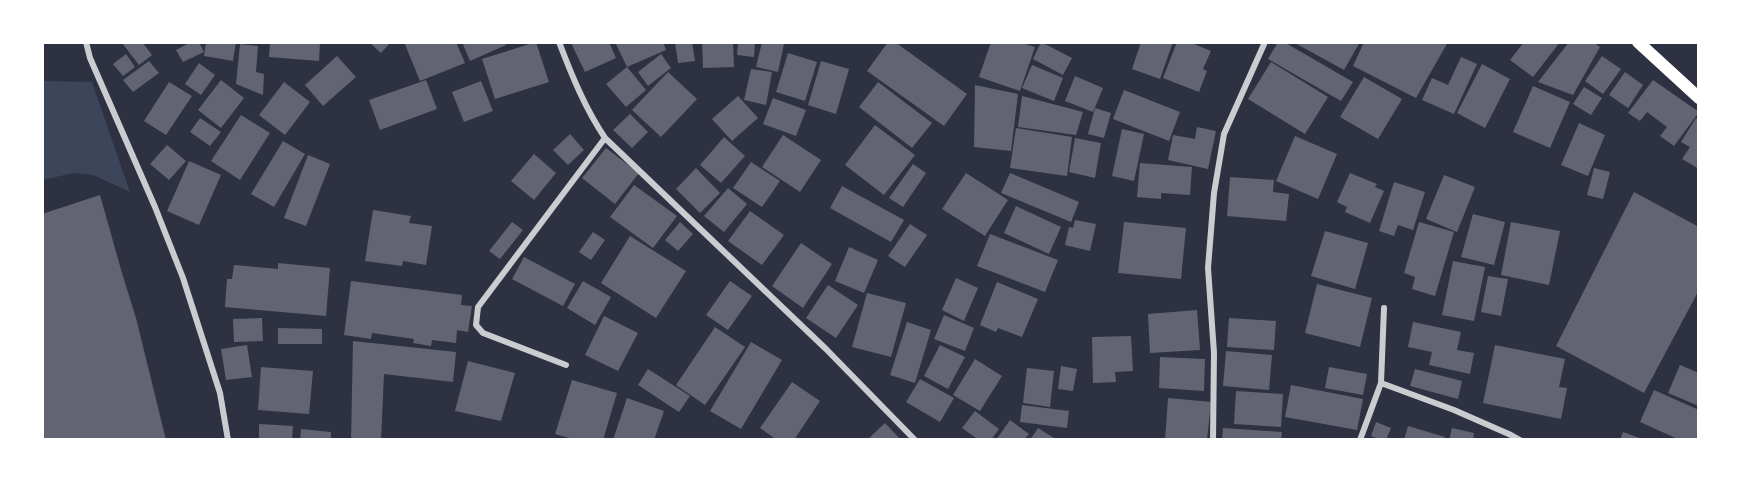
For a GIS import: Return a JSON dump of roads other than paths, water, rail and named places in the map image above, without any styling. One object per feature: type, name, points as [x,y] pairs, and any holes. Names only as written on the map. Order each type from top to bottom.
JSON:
[{"type":"main road","points":[[1638,42],[1699,98]]},
{"type":"street","points":[[86,42],[90,58],[155,207],[183,278],[220,393],[228,440]]},
{"type":"street","points":[[560,42],[578,89],[605,138],[826,349],[915,440]]},
{"type":"street","points":[[1213,440],[1214,353],[1208,268],[1214,193],[1224,134],[1265,42]]},
{"type":"street","points":[[566,365],[483,333],[476,325],[478,307],[605,138]]},
{"type":"street","points":[[1360,440],[1381,383],[1384,308]]},
{"type":"street","points":[[1381,383],[1454,410],[1520,440]]}]
